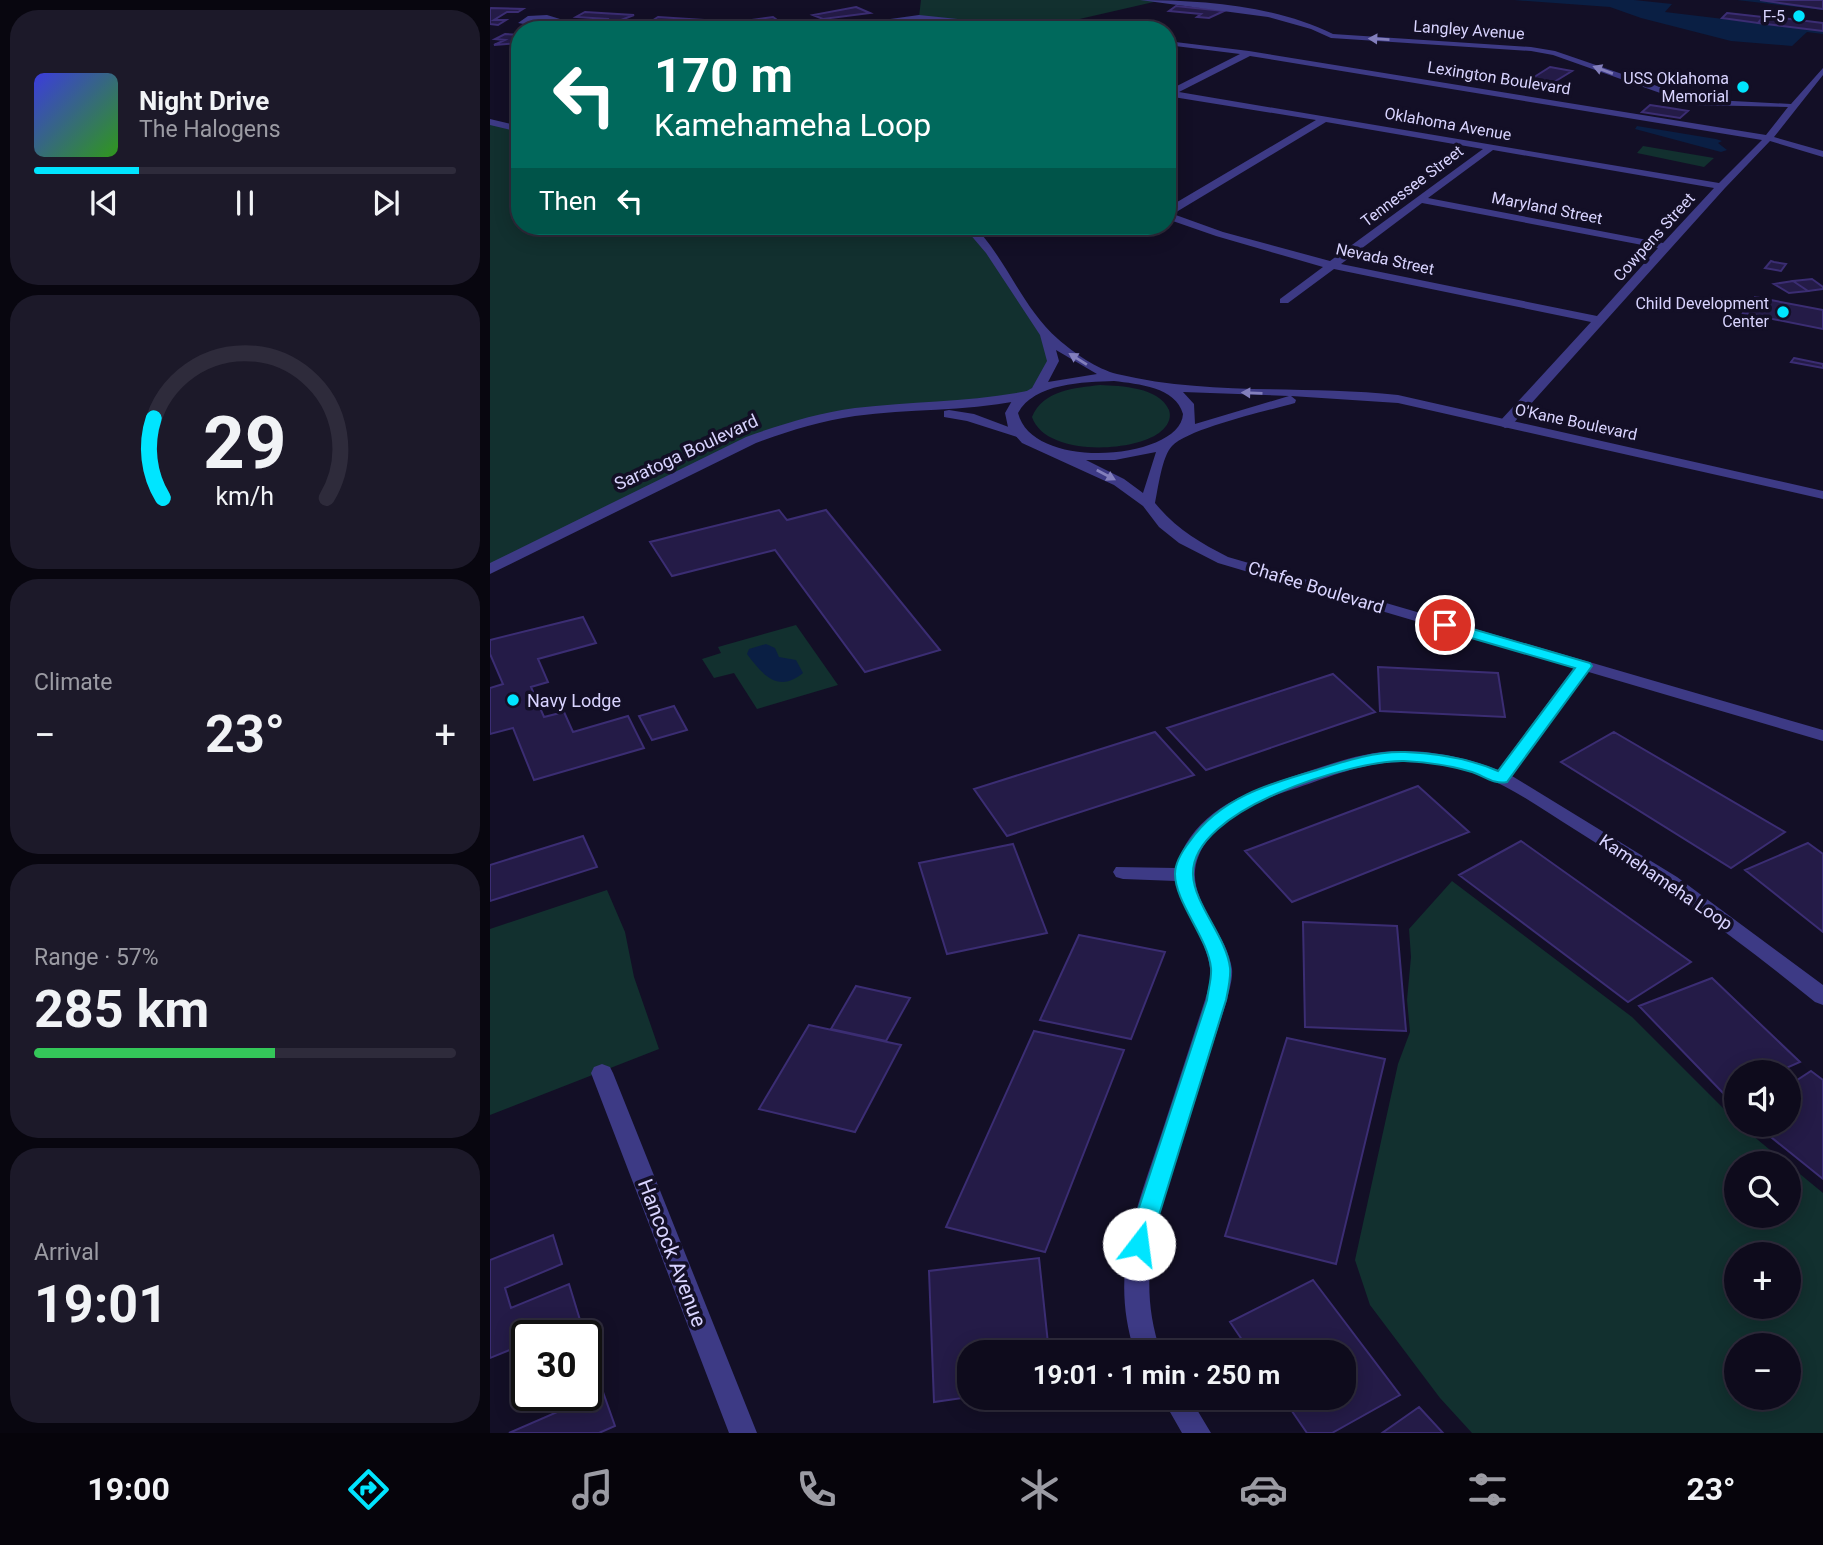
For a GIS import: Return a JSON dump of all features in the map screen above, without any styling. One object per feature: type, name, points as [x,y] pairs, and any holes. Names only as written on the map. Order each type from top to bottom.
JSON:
[{"type":"street","name":"Langley Avenue","points":[[1144,0],[1258,14],[1331,36],[1531,48],[1555,53],[1694,102],[1787,105]]},
{"type":"street","points":[[918,7],[919,17]]},
{"type":"street","points":[[887,21],[919,17],[958,21]]},
{"type":"street","name":"Lexington Boulevard","points":[[1176,44],[1249,53],[1768,138],[1823,154]]},
{"type":"street","points":[[1176,90],[1249,53]]},
{"type":"street","name":"Cowpens Street","points":[[1505,424],[1721,186],[1768,138],[1823,70]]},
{"type":"street","name":"Oklahoma Avenue","points":[[1176,95],[1721,186]]},
{"type":"street","points":[[1176,209],[1325,119]]},
{"type":"street","points":[[490,122],[511,127]]},
{"type":"street","name":"Tennessee Street","points":[[1284,301],[1491,147]]},
{"type":"street","name":"Maryland Street","points":[[1421,200],[1668,247]]},
{"type":"street","name":"Nevada Street","points":[[1176,217],[1243,242],[1600,320]]},
{"type":"street","points":[[977,235],[1046,334],[1071,355],[1114,377]]},
{"type":"street","points":[[1020,434],[1013,425],[1012,414],[1017,404],[1032,392],[1053,361],[1046,334]]},
{"type":"street","name":"O'Kane Boulevard","points":[[1114,377],[1166,388],[1398,399],[1823,495]]},
{"type":"street","name":"Saratoga Boulevard","points":[[490,569],[751,440],[817,419],[973,405],[1032,392],[1060,382],[1114,377]]},
{"type":"street","points":[[1166,388],[1182,398],[1190,409],[1191,421],[1183,432]]},
{"type":"street","name":"O'Kane Boulevard","points":[[1166,444],[1183,432],[1250,410],[1321,394]]},
{"type":"street","name":"Saratoga Boulevard","points":[[911,409],[969,417],[1020,434],[1043,448],[1060,453]]},
{"type":"street","points":[[1060,453],[1116,456],[1166,444]]},
{"type":"street","points":[[1148,503],[1157,464],[1166,444]]},
{"type":"street","name":"Chafee Boulevard","points":[[1060,453],[1119,482],[1148,503],[1164,524],[1184,541],[1223,559],[1823,736]]},
{"type":"street","points":[[1501,778],[1584,666]]},
{"type":"street","name":"Kamehameha Loop","points":[[1184,875],[1189,855],[1208,827],[1220,816],[1265,791],[1363,761],[1403,756],[1476,768],[1501,778],[1636,858],[1690,895],[1823,997]]},
{"type":"street","points":[[1123,872],[1184,875],[1221,969],[1216,1000],[1142,1229],[1134,1292],[1138,1326],[1143,1340]]},
{"type":"street","name":"Hancock Avenue","points":[[602,1073],[743,1433]]},
{"type":"street","points":[[1183,1410],[1197,1433]]},
{"type":"green space","points":[[921,0],[1158,1],[1071,21],[958,21],[919,17]]},
{"type":"green space","points":[[490,122],[511,127],[511,235],[977,235],[1046,334],[1053,361],[1027,395],[889,409],[787,427],[490,569]]},
{"type":"green space","points":[[1643,146],[1714,158],[1704,167],[1637,153]]},
{"type":"green space","points":[[1100,385],[1139,389],[1157,397],[1169,410],[1168,423],[1159,433],[1146,440],[1110,447],[1090,447],[1053,439],[1040,430],[1032,417],[1037,408],[1052,396],[1070,389]]},
{"type":"green space","points":[[796,625],[838,685],[757,709],[734,673],[714,678],[702,659],[721,653],[718,647]]},
{"type":"green space","points":[[1452,881],[1632,1017],[1724,1109],[1724,1137],[1754,1137],[1771,1151],[1724,1151],[1724,1228],[1801,1228],[1801,1175],[1823,1193],[1823,1433],[1472,1433],[1440,1398],[1370,1305],[1355,1260],[1398,1064],[1410,1032],[1407,1000],[1411,957],[1409,929]]},
{"type":"green space","points":[[607,890],[625,932],[634,977],[659,1049],[490,1115],[490,929]]},
{"type":"water","points":[[1514,0],[1823,0],[1823,34],[1807,32],[1792,46],[1731,41],[1641,18],[1610,7]]},
{"type":"water","points":[[1637,126],[1716,139],[1722,141],[1718,143],[1727,150],[1721,152],[1635,129]]},
{"type":"water","points":[[766,644],[775,648],[779,657],[796,660],[803,673],[786,682],[771,679],[747,654],[749,649]]},
{"type":"pier","points":[[1634,0],[1737,0],[1823,10],[1823,31],[1665,12],[1672,4]]},
{"type":"building","points":[[1760,0],[1823,0],[1823,9],[1794,5]]},
{"type":"building","points":[[1176,6],[1224,11],[1209,18],[1197,17],[1201,14],[1169,11]]},
{"type":"building","points":[[856,7],[870,13],[823,19],[813,15]]},
{"type":"building","points":[[490,9],[523,9],[507,12],[494,20],[506,20],[498,25],[490,24]]},
{"type":"building","points":[[585,12],[634,15],[619,21],[576,17]]},
{"type":"building","points":[[1727,13],[1763,17],[1758,23],[1722,18]]},
{"type":"building","points":[[1765,16],[1823,23],[1823,31],[1758,23]]},
{"type":"building","points":[[658,17],[705,20],[703,21],[652,21]]},
{"type":"building","points":[[773,17],[779,21],[744,21]]},
{"type":"building","points":[[511,34],[511,44],[494,45],[505,40],[495,39]]},
{"type":"building","points":[[1550,67],[1572,71],[1554,82],[1531,79]]},
{"type":"building","points":[[1650,105],[1688,111],[1680,118],[1642,112]]},
{"type":"building","points":[[1771,261],[1786,264],[1781,271],[1765,268]]},
{"type":"building","points":[[1812,279],[1823,289],[1808,291],[1793,281]]},
{"type":"building","points":[[1793,281],[1808,291],[1789,293],[1774,284]]},
{"type":"building","name":"Child Development Center","points":[[1755,297],[1823,310],[1823,329],[1743,313]]},
{"type":"building","points":[[1794,358],[1823,364],[1823,368],[1791,362]]},
{"type":"building","points":[[779,510],[787,520],[826,510],[940,650],[865,672],[775,550],[672,576],[650,542]]},
{"type":"building","name":"Navy Lodge","points":[[583,617],[596,643],[538,659],[548,682],[531,687],[544,717],[564,712],[573,732],[628,716],[644,748],[534,780],[513,728],[490,734],[490,688],[503,684],[490,654],[490,640]]},
{"type":"building","points":[[1378,667],[1498,673],[1505,717],[1380,711]]},
{"type":"building","points":[[1333,674],[1375,712],[1206,770],[1167,728]]},
{"type":"building","points":[[674,706],[687,730],[652,740],[639,716]]},
{"type":"building","points":[[1155,732],[1194,775],[1007,836],[974,789]]},
{"type":"building","points":[[1614,732],[1785,832],[1731,868],[1561,762]]},
{"type":"building","points":[[1418,786],[1469,832],[1292,902],[1245,851]]},
{"type":"building","points":[[583,836],[597,867],[490,901],[490,865]]},
{"type":"building","points":[[1521,841],[1691,962],[1628,1002],[1459,875]]},
{"type":"building","points":[[1808,843],[1823,854],[1823,932],[1745,870]]},
{"type":"building","points":[[1013,844],[1047,933],[947,954],[919,863]]},
{"type":"building","points":[[1303,922],[1397,926],[1406,1031],[1305,1027]]},
{"type":"building","points":[[1079,935],[1165,952],[1131,1039],[1040,1020]]},
{"type":"building","points":[[1712,978],[1798,1060],[1724,1060],[1724,1094],[1639,1006]]},
{"type":"building","points":[[856,986],[910,998],[886,1041],[831,1029]]},
{"type":"building","points":[[809,1025],[901,1045],[855,1132],[759,1109]]},
{"type":"building","points":[[1034,1031],[1124,1050],[1045,1252],[946,1227]]},
{"type":"building","points":[[1287,1038],[1385,1059],[1336,1264],[1225,1236]]},
{"type":"building","points":[[1811,1071],[1823,1080],[1823,1179],[1801,1161],[1801,1151],[1788,1151],[1771,1137],[1801,1137],[1801,1078]]},
{"type":"building","points":[[553,1235],[562,1264],[505,1288],[511,1308],[569,1284],[580,1320],[511,1320],[511,1349],[490,1358],[490,1260]]},
{"type":"building","points":[[1039,1258],[1048,1340],[957,1340],[957,1399],[934,1402],[929,1271]]},
{"type":"building","points":[[1313,1280],[1400,1395],[1332,1433],[1307,1433],[1291,1410],[1356,1410],[1356,1340],[1242,1340],[1230,1322]]},
{"type":"building","points":[[602,1392],[615,1426],[599,1433],[509,1433],[559,1411],[602,1411]]},
{"type":"building","points":[[1419,1407],[1443,1433],[1382,1433]]},
{"type":"place","name":"F-5","points":[[1799,16]]},
{"type":"place","name":"USS Oklahoma Memorial","points":[[1743,87]]},
{"type":"place","name":"Child Development Center","points":[[1783,312]]},
{"type":"place","name":"Navy Lodge","points":[[513,700]]},
{"type":"route","points":[[1139,1244],[1216,1000],[1221,969],[1184,875],[1189,855],[1208,827],[1220,816],[1265,791],[1363,761],[1403,756],[1428,759],[1476,768],[1501,778],[1584,666],[1445,625]]}]
